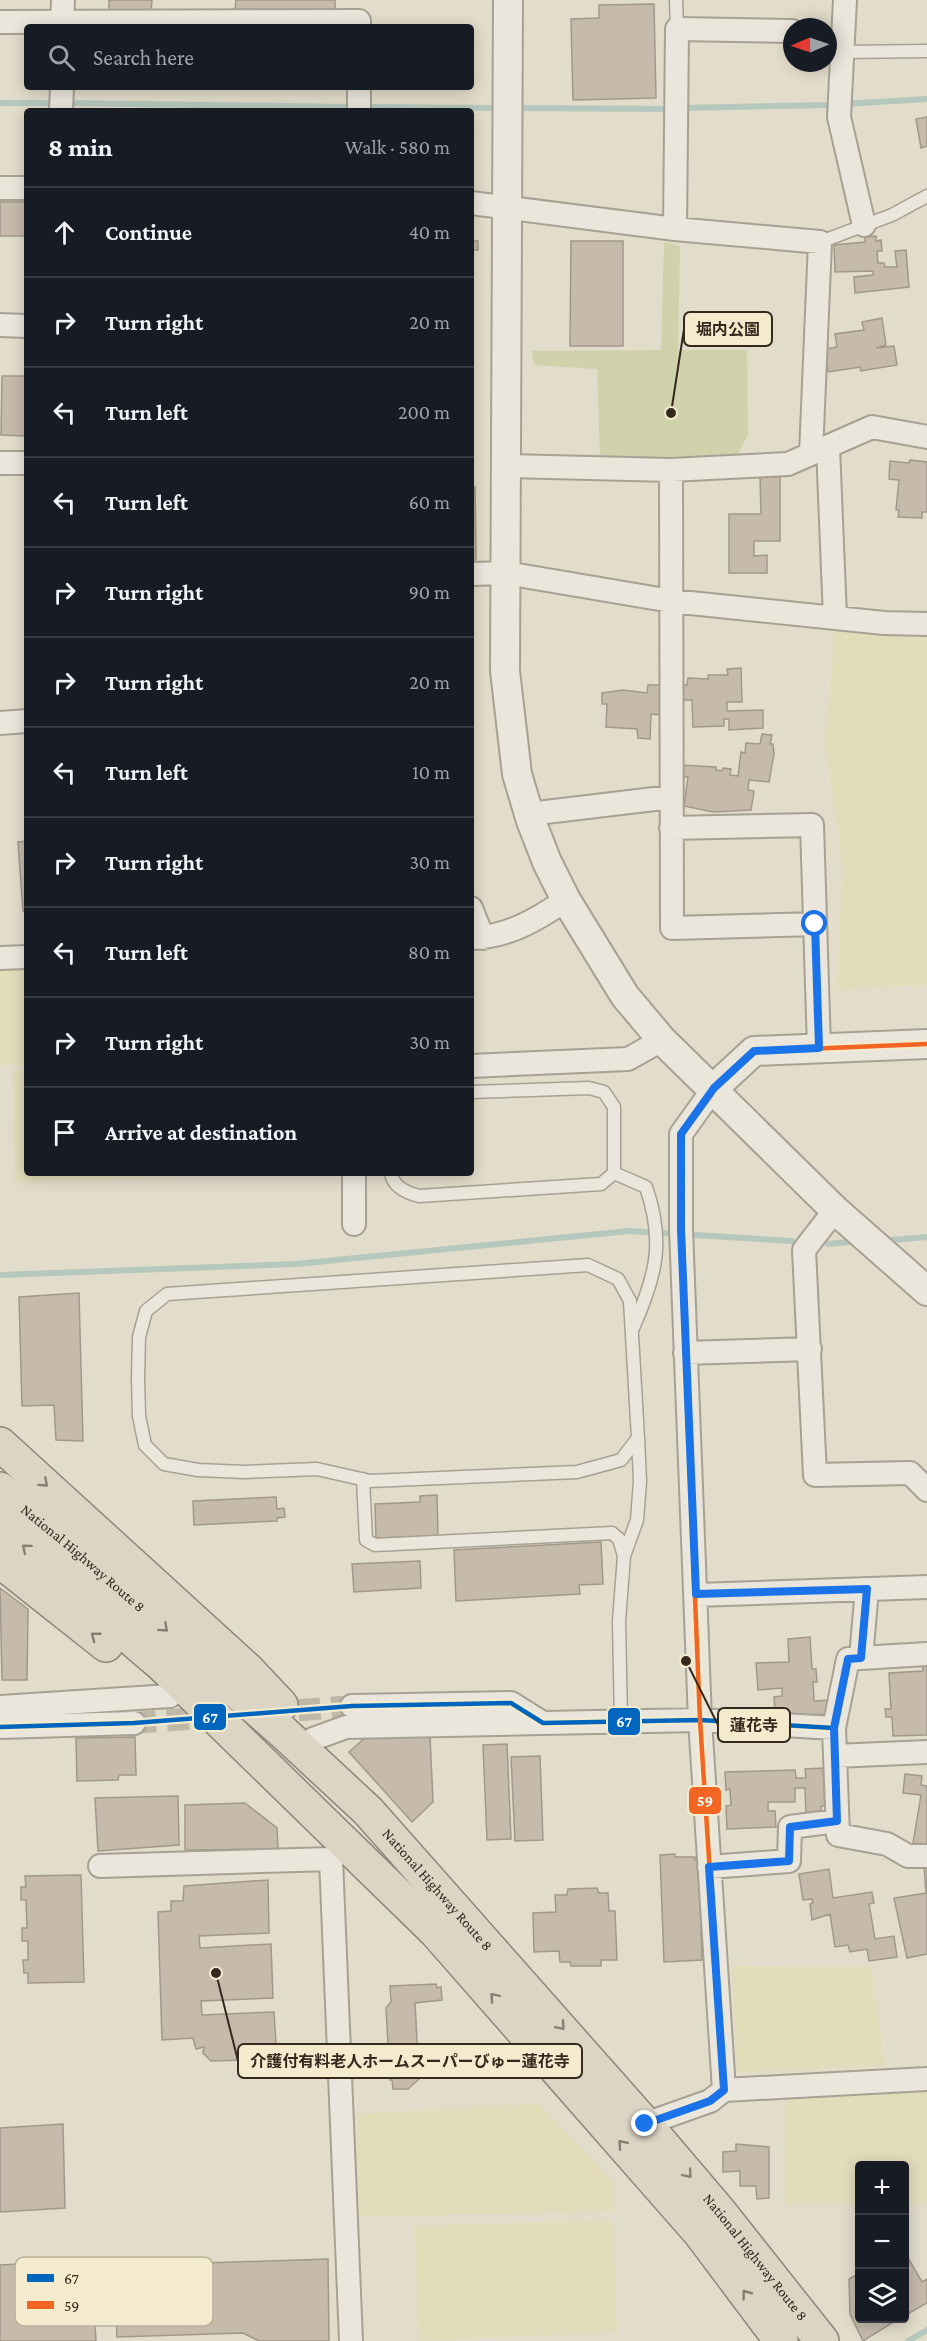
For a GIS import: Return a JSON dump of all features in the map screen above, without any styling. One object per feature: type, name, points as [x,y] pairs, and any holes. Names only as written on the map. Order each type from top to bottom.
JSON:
[{"type":"highway","points":[[0,1444],[248,1670],[313,1739],[368,1811]]},
{"type":"highway","name":"National Highway Route 8","points":[[0,1489],[162,1665],[306,1803],[339,1851],[436,1932],[700,2233],[782,2341]]},
{"type":"highway","name":"National Highway Route 8","points":[[0,1527],[62,1559],[283,1732],[368,1811],[645,2124],[719,2211],[822,2341]]},
{"type":"highway","points":[[0,1561],[306,1803]]},
{"type":"street","points":[[508,0],[505,671],[509,724],[517,774],[547,862],[566,900],[620,987],[662,1040],[714,1088],[835,1210],[927,1290]]},
{"type":"street","points":[[845,0],[837,38],[839,117],[864,225]]},
{"type":"street","points":[[0,22],[62,16],[359,21],[359,24]]},
{"type":"street","points":[[675,229],[676,29],[783,31]]},
{"type":"street","points":[[0,188],[24,188]]},
{"type":"street","points":[[474,203],[675,229],[820,242],[820,451],[835,618]]},
{"type":"street","points":[[0,325],[24,326]]},
{"type":"street","points":[[506,466],[671,470],[788,464],[872,427],[927,437]]},
{"type":"street","points":[[0,463],[24,463]]},
{"type":"street","points":[[671,470],[672,928],[815,924]]},
{"type":"street","points":[[474,574],[506,573],[671,601],[835,618],[927,624]]},
{"type":"street","points":[[0,723],[24,721]]},
{"type":"street","points":[[530,814],[671,797]]},
{"type":"street","points":[[671,828],[812,825],[819,1048]]},
{"type":"street","points":[[474,923],[477,938],[528,925],[566,900]]},
{"type":"street","points":[[0,958],[24,957]]},
{"type":"street","points":[[474,1066],[628,1059],[662,1040]]},
{"type":"street","points":[[724,2090],[700,1720],[685,1353],[681,1134],[714,1088],[754,1051],[927,1044]]},
{"type":"street","points":[[354,1176],[354,1224]]},
{"type":"street","points":[[835,1210],[804,1250],[815,1475],[910,1473],[927,1490]]},
{"type":"street","points":[[685,1353],[810,1349]]},
{"type":"street","points":[[696,1594],[927,1587]]},
{"type":"street","points":[[861,1658],[867,1589]]},
{"type":"street","points":[[927,1654],[848,1659],[834,1728],[838,1835],[887,1844],[908,1856],[927,1856]]},
{"type":"street","points":[[0,1707],[170,1696]]},
{"type":"street","points":[[352,1706],[510,1703],[543,1723]]},
{"type":"street","points":[[313,1739],[346,1727],[700,1720],[834,1728]]},
{"type":"street","points":[[0,1727],[134,1724]]},
{"type":"street","points":[[835,1756],[927,1752]]},
{"type":"street","points":[[709,1867],[789,1861],[790,1827],[837,1821]]},
{"type":"street","points":[[100,1866],[339,1851],[351,2341]]},
{"type":"street","points":[[645,2124],[710,2101],[724,2090],[927,2079]]},
{"type":"lane","points":[[676,0],[676,29]]},
{"type":"lane","points":[[837,38],[927,51]]},
{"type":"lane","points":[[820,242],[892,215],[927,196]]},
{"type":"lane","points":[[391,1176],[406,1193],[419,1196],[601,1184],[614,1173],[614,1107],[604,1092],[589,1088],[474,1092]]},
{"type":"lane","points":[[614,1173],[646,1187],[656,1216],[658,1250],[651,1283],[632,1330]]},
{"type":"lane","points":[[621,1722],[619,1621],[624,1556],[637,1520],[640,1481],[638,1438],[632,1330],[630,1301],[618,1279],[588,1265],[167,1294],[146,1311],[139,1337],[139,1416],[145,1445],[164,1464],[198,1470],[244,1472],[317,1469],[363,1479],[577,1472],[621,1460],[638,1438]]},
{"type":"lane","points":[[363,1479],[366,1540],[375,1545],[612,1533],[620,1539],[624,1556]]},
{"type":"shaded area","points":[[835,630],[927,635],[927,985],[836,989],[843,869],[825,743]]},
{"type":"shaded area","points":[[24,961],[24,1064],[0,1066],[0,962]]},
{"type":"shaded area","points":[[24,1069],[24,1176],[184,1176],[15,1183],[13,1070]]},
{"type":"shaded area","points":[[732,1966],[871,1967],[885,2066],[737,2072]]},
{"type":"shaded area","points":[[927,2090],[927,2203],[909,2203],[909,2161],[855,2161],[855,2203],[785,2204],[785,2097]]},
{"type":"shaded area","points":[[539,2104],[613,2182],[613,2211],[355,2217],[351,2114]]},
{"type":"shaded area","points":[[612,2220],[617,2332],[419,2341],[414,2226]]},
{"type":"green space","points":[[664,242],[680,246],[678,350],[747,350],[748,435],[735,459],[600,460],[597,369],[534,365],[532,351],[661,350]]},
{"type":"building","points":[[109,0],[152,0],[151,14],[109,13]]},
{"type":"building","points":[[236,0],[335,0],[335,10],[235,9]]},
{"type":"building","points":[[654,4],[656,98],[573,100],[571,19],[599,18],[599,5]]},
{"type":"building","points":[[927,117],[927,146],[921,148],[916,119]]},
{"type":"building","points":[[0,202],[24,202],[24,236],[0,236]]},
{"type":"building","points":[[876,236],[876,241],[881,240],[882,251],[877,251],[878,263],[884,263],[885,267],[897,267],[895,251],[906,250],[909,287],[855,293],[854,277],[873,275],[873,271],[835,272],[834,245],[865,242],[865,237]]},
{"type":"building","points":[[474,241],[478,241],[478,250],[474,250]]},
{"type":"building","points":[[571,241],[623,241],[623,346],[570,346]]},
{"type":"building","points":[[882,318],[886,345],[876,348],[894,346],[897,365],[861,371],[860,367],[828,372],[824,349],[837,347],[835,334],[864,330],[862,322]]},
{"type":"building","points":[[2,376],[24,376],[24,436],[1,435]]},
{"type":"building","points":[[910,460],[927,462],[927,512],[922,512],[922,518],[898,517],[899,510],[896,510],[899,480],[889,479],[890,461],[909,463]]},
{"type":"building","points":[[760,477],[780,477],[780,541],[754,541],[754,556],[767,555],[767,573],[729,573],[729,514],[761,514]]},
{"type":"building","points":[[474,487],[475,487],[476,559],[474,561]]},
{"type":"building","points":[[741,668],[742,702],[727,702],[727,711],[763,710],[763,728],[729,730],[729,719],[724,719],[724,726],[693,727],[692,700],[682,700],[682,685],[687,685],[688,678],[708,679],[708,675],[728,675],[727,669]]},
{"type":"building","points":[[648,685],[661,685],[660,715],[651,714],[650,739],[638,738],[637,729],[606,727],[607,704],[602,704],[602,693],[623,690],[647,693]]},
{"type":"building","points":[[762,734],[772,735],[770,744],[773,744],[774,754],[769,782],[749,780],[748,790],[754,791],[751,810],[713,812],[684,806],[688,777],[679,776],[681,765],[716,767],[716,770],[722,771],[723,768],[731,769],[730,775],[738,776],[741,752],[745,753],[746,743],[760,744]]},
{"type":"building","points":[[762,734],[772,735],[770,744],[773,744],[774,754],[769,782],[749,780],[748,790],[754,791],[751,810],[713,812],[684,806],[688,777],[679,776],[681,765],[716,767],[716,770],[722,771],[723,768],[731,769],[730,775],[738,776],[741,752],[745,753],[746,743],[760,744]]},
{"type":"building","points":[[24,841],[24,911],[23,911],[18,842]]},
{"type":"building","points":[[79,1293],[83,1441],[56,1440],[54,1405],[22,1406],[19,1297]]},
{"type":"building","points":[[437,1495],[438,1536],[376,1538],[375,1504],[420,1502],[420,1496]]},
{"type":"building","points":[[276,1497],[277,1509],[284,1508],[285,1517],[277,1518],[277,1521],[194,1525],[193,1501]]},
{"type":"building","points":[[601,1542],[603,1584],[579,1585],[580,1594],[456,1601],[454,1550]]},
{"type":"building","points":[[420,1561],[421,1588],[354,1592],[352,1564]]},
{"type":"building","points":[[0,1588],[28,1609],[27,1680],[2,1680]]},
{"type":"building","points":[[810,1637],[812,1669],[816,1669],[817,1682],[813,1682],[814,1701],[831,1700],[831,1714],[775,1716],[765,1720],[764,1711],[775,1710],[774,1697],[782,1696],[782,1688],[758,1690],[756,1663],[789,1662],[788,1639]]},
{"type":"building","points":[[927,1662],[927,1735],[893,1736],[892,1717],[886,1717],[885,1709],[891,1709],[889,1673],[923,1671],[923,1663]]},
{"type":"building","points":[[368,1735],[430,1735],[433,1802],[412,1822],[349,1752]]},
{"type":"building","points":[[135,1737],[136,1775],[119,1775],[118,1780],[77,1781],[76,1738]]},
{"type":"building","points":[[507,1744],[511,1839],[487,1840],[483,1745]]},
{"type":"building","points":[[540,1756],[543,1840],[515,1841],[511,1757]]},
{"type":"building","points":[[823,1768],[825,1806],[821,1806],[821,1813],[806,1814],[805,1788],[795,1788],[795,1802],[768,1802],[768,1811],[775,1811],[776,1827],[727,1829],[726,1806],[731,1805],[730,1789],[726,1790],[725,1772],[795,1770],[796,1778],[806,1778],[805,1769]]},
{"type":"building","points":[[905,1774],[922,1776],[921,1785],[927,1786],[927,1844],[913,1843],[921,1795],[903,1793]]},
{"type":"building","points":[[178,1796],[179,1845],[98,1851],[95,1798]]},
{"type":"building","points":[[245,1803],[277,1828],[278,1849],[185,1850],[185,1805]]},
{"type":"building","points":[[675,1854],[675,1857],[695,1857],[695,1860],[699,1860],[702,1960],[664,1962],[660,1855]]},
{"type":"building","points":[[927,1864],[927,1954],[907,1958],[894,1898],[926,1893],[924,1865]]},
{"type":"building","points":[[927,1864],[927,1954],[907,1958],[894,1898],[926,1893],[924,1865]]},
{"type":"building","points":[[829,1869],[833,1898],[872,1892],[874,1903],[869,1904],[875,1939],[894,1936],[897,1957],[869,1961],[867,1949],[850,1952],[848,1945],[835,1947],[830,1914],[812,1920],[810,1904],[813,1903],[812,1899],[803,1900],[799,1874]]},
{"type":"building","points":[[829,1869],[833,1898],[872,1892],[874,1903],[869,1904],[875,1939],[894,1936],[897,1957],[869,1961],[867,1949],[850,1952],[848,1945],[835,1947],[830,1914],[812,1920],[810,1904],[813,1903],[812,1899],[803,1900],[799,1874]]},
{"type":"building","points":[[81,1875],[84,1982],[28,1983],[28,1973],[24,1973],[23,1960],[28,1960],[28,1941],[22,1941],[22,1928],[27,1928],[26,1900],[21,1900],[21,1887],[26,1887],[25,1876]]},
{"type":"building","points":[[268,1880],[269,1933],[199,1936],[200,1948],[271,1944],[273,1998],[201,2001],[202,2015],[274,2012],[277,2059],[211,2061],[203,2053],[204,2047],[196,2049],[193,2038],[162,2040],[158,1912],[171,1911],[171,1901],[183,1901],[184,1886]]},
{"type":"building","points":[[597,1888],[599,1893],[608,1893],[609,1911],[615,1911],[617,1960],[601,1960],[601,1966],[571,1966],[570,1962],[560,1962],[559,1951],[534,1952],[533,1913],[556,1912],[555,1895],[567,1895],[568,1889]]},
{"type":"building","points":[[436,1984],[437,1988],[441,1987],[442,2000],[415,2003],[419,2079],[408,2089],[393,2089],[392,2080],[390,2080],[386,2008],[391,2002],[390,1986]]},
{"type":"building","points":[[63,2124],[65,2208],[0,2212],[0,2128]]},
{"type":"building","points":[[736,2144],[769,2147],[769,2198],[757,2199],[756,2186],[740,2186],[740,2171],[723,2172],[723,2152],[736,2151]]},
{"type":"building","points":[[328,2259],[329,2341],[259,2341],[243,2333],[117,2337],[117,2326],[213,2326],[213,2263]]},
{"type":"building","points":[[909,2260],[922,2282],[927,2279],[927,2303],[909,2313]]},
{"type":"building","points":[[15,2264],[15,2326],[95,2326],[96,2341],[0,2341],[0,2265]]},
{"type":"building","points":[[855,2276],[855,2323],[892,2323],[863,2341],[850,2314],[849,2279]]},
{"type":"waterway","points":[[682,108],[828,105],[927,99]]},
{"type":"waterway","points":[[0,103],[57,103]]},
{"type":"waterway","points":[[67,103],[354,107]]},
{"type":"waterway","points":[[364,107],[501,108]]},
{"type":"waterway","points":[[514,108],[672,109]]},
{"type":"waterway","points":[[0,1275],[296,1264],[629,1231],[792,1241]]},
{"type":"waterway","points":[[892,1240],[927,1237]]},
{"type":"waterway","points":[[828,1244],[848,1242]]},
{"type":"waterway","points":[[908,2341],[927,2330]]},
{"type":"tunnel","points":[[134,1723],[352,1706]]},
{"type":"transit line","name":"59","points":[[645,2124],[710,2101],[724,2090],[700,1720],[685,1353],[681,1134],[714,1088],[754,1051],[927,1044]]},
{"type":"transit line","name":"67","points":[[0,1727],[134,1723],[352,1706],[511,1703],[543,1723],[700,1720],[834,1728]]},
{"type":"place","name":"堀内公園","points":[[671,413]]},
{"type":"place","name":"蓮花寺","points":[[686,1661]]},
{"type":"place","name":"介護付有料老人ホームスーパーびゅー蓮花寺","points":[[216,1973]]},
{"type":"route","points":[[645,2124],[710,2101],[724,2090],[709,1867],[789,1861],[790,1827],[837,1821],[834,1728],[848,1659],[861,1658],[867,1589],[696,1594],[685,1353],[681,1134],[714,1088],[754,1051],[819,1048],[815,924]]}]
